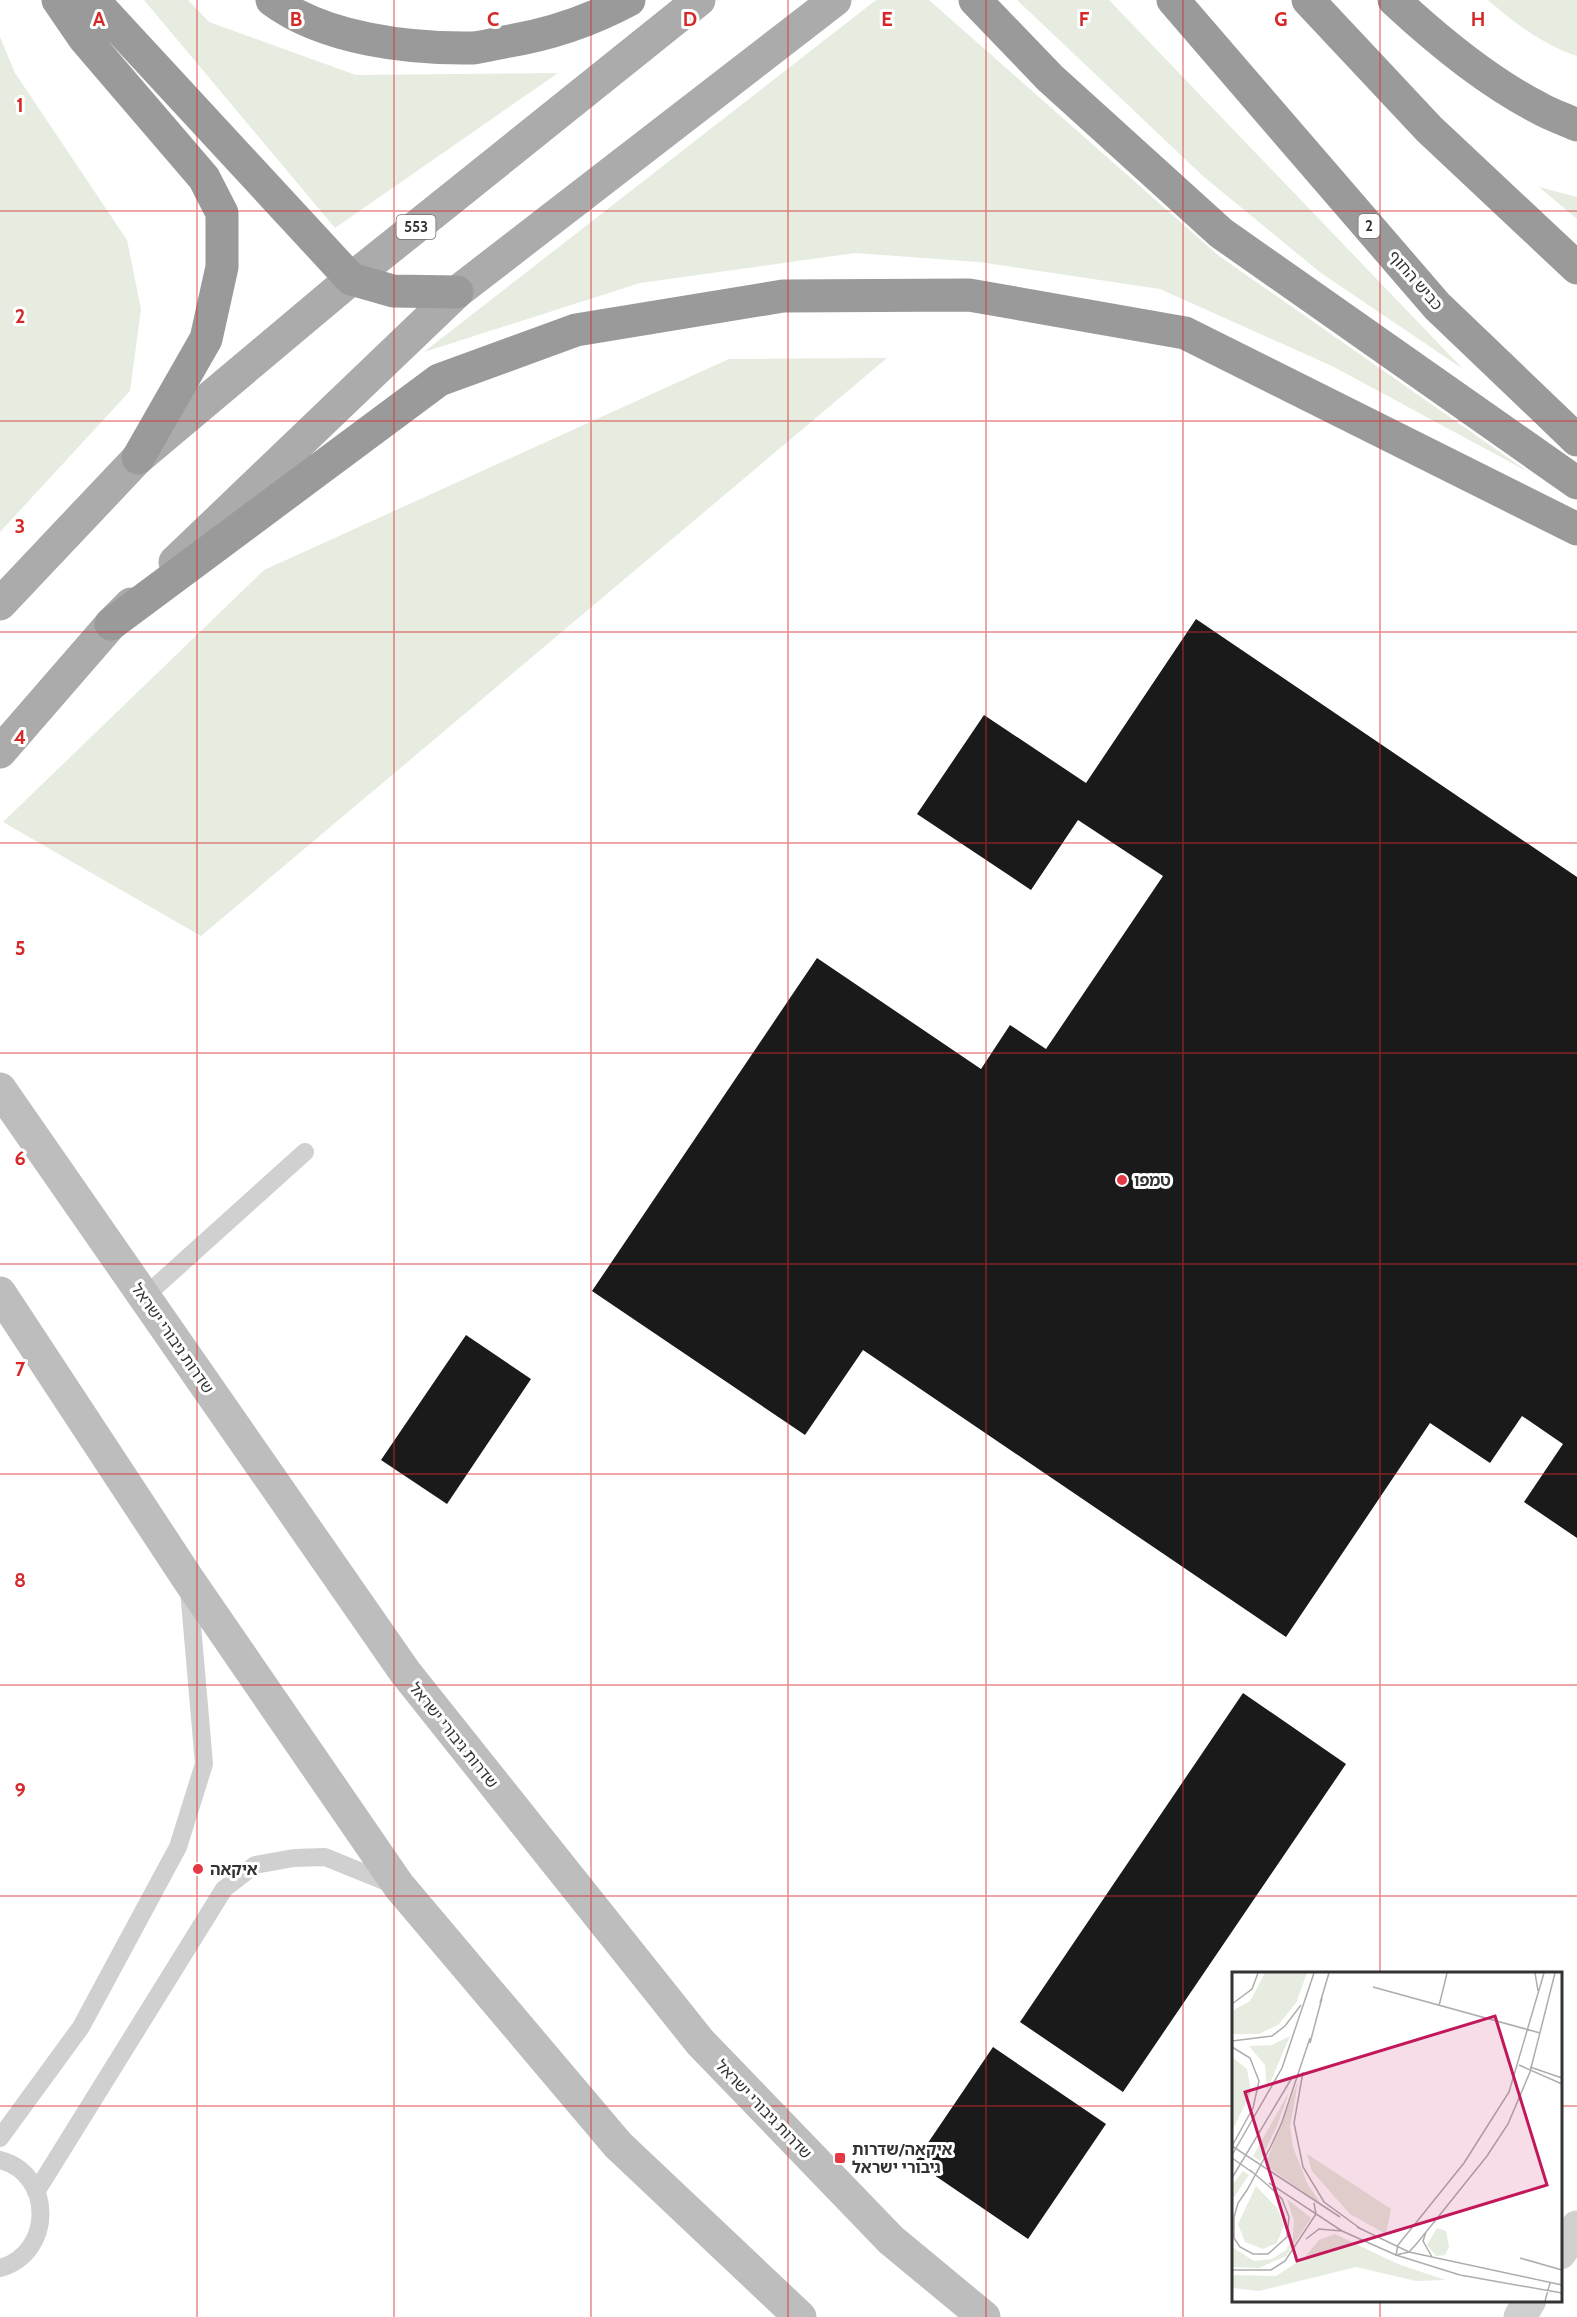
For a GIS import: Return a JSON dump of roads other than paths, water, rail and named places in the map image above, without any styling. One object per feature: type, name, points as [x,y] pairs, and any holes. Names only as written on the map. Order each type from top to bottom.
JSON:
[{"type":"highway","points":[[58,0],[84,38],[204,178],[222,213],[222,267],[206,339],[138,458]]},
{"type":"highway","points":[[93,0],[351,279],[393,291],[457,292]]},
{"type":"highway","points":[[272,0],[288,12],[346,34],[401,44],[474,48],[526,39],[568,27],[629,0]]},
{"type":"highway","points":[[975,0],[1050,78],[1221,233],[1577,483]]},
{"type":"highway","name":"כביש החוף","points":[[1173,0],[1437,306],[1577,440]]},
{"type":"highway","points":[[1308,0],[1429,129],[1577,268]]},
{"type":"highway","points":[[1394,0],[1490,78],[1539,108],[1577,125]]},
{"type":"highway","points":[[111,624],[439,380],[576,330],[783,296],[969,296],[1185,333],[1577,529]]},
{"type":"main road","name":"553","points":[[0,604],[138,458],[351,279],[699,0]]},
{"type":"main road","points":[[0,752],[111,624],[457,292],[831,3]]},
{"type":"street","name":"שדרות גיבורי ישראל","points":[[0,1089],[405,1672],[699,2042],[891,2240],[984,2317]]},
{"type":"street","points":[[0,1293],[188,1579],[399,1886],[618,2145],[800,2317]]},
{"type":"street","points":[[1562,2250],[1577,2227]]},
{"type":"street","points":[[1520,2317],[1529,2302]]},
{"type":"lane","points":[[144,1297],[305,1152]]},
{"type":"lane","points":[[0,2138],[81,2027],[178,1847],[204,1764],[188,1579]]},
{"type":"lane","points":[[36,2192],[224,1889],[255,1865],[294,1858],[325,1857],[399,1886]]},
{"type":"lane","points":[[0,2160],[20,2169],[32,2183],[39,2200],[41,2219],[36,2239],[25,2254],[9,2266],[0,2268]]},
{"type":"place","name":"טמפו","points":[[1122,1180]]},
{"type":"place","name":"איקאה","points":[[198,1869]]},
{"type":"place","name":"איקאה/שדרות גיבורי ישראל","points":[[840,2158]]}]
